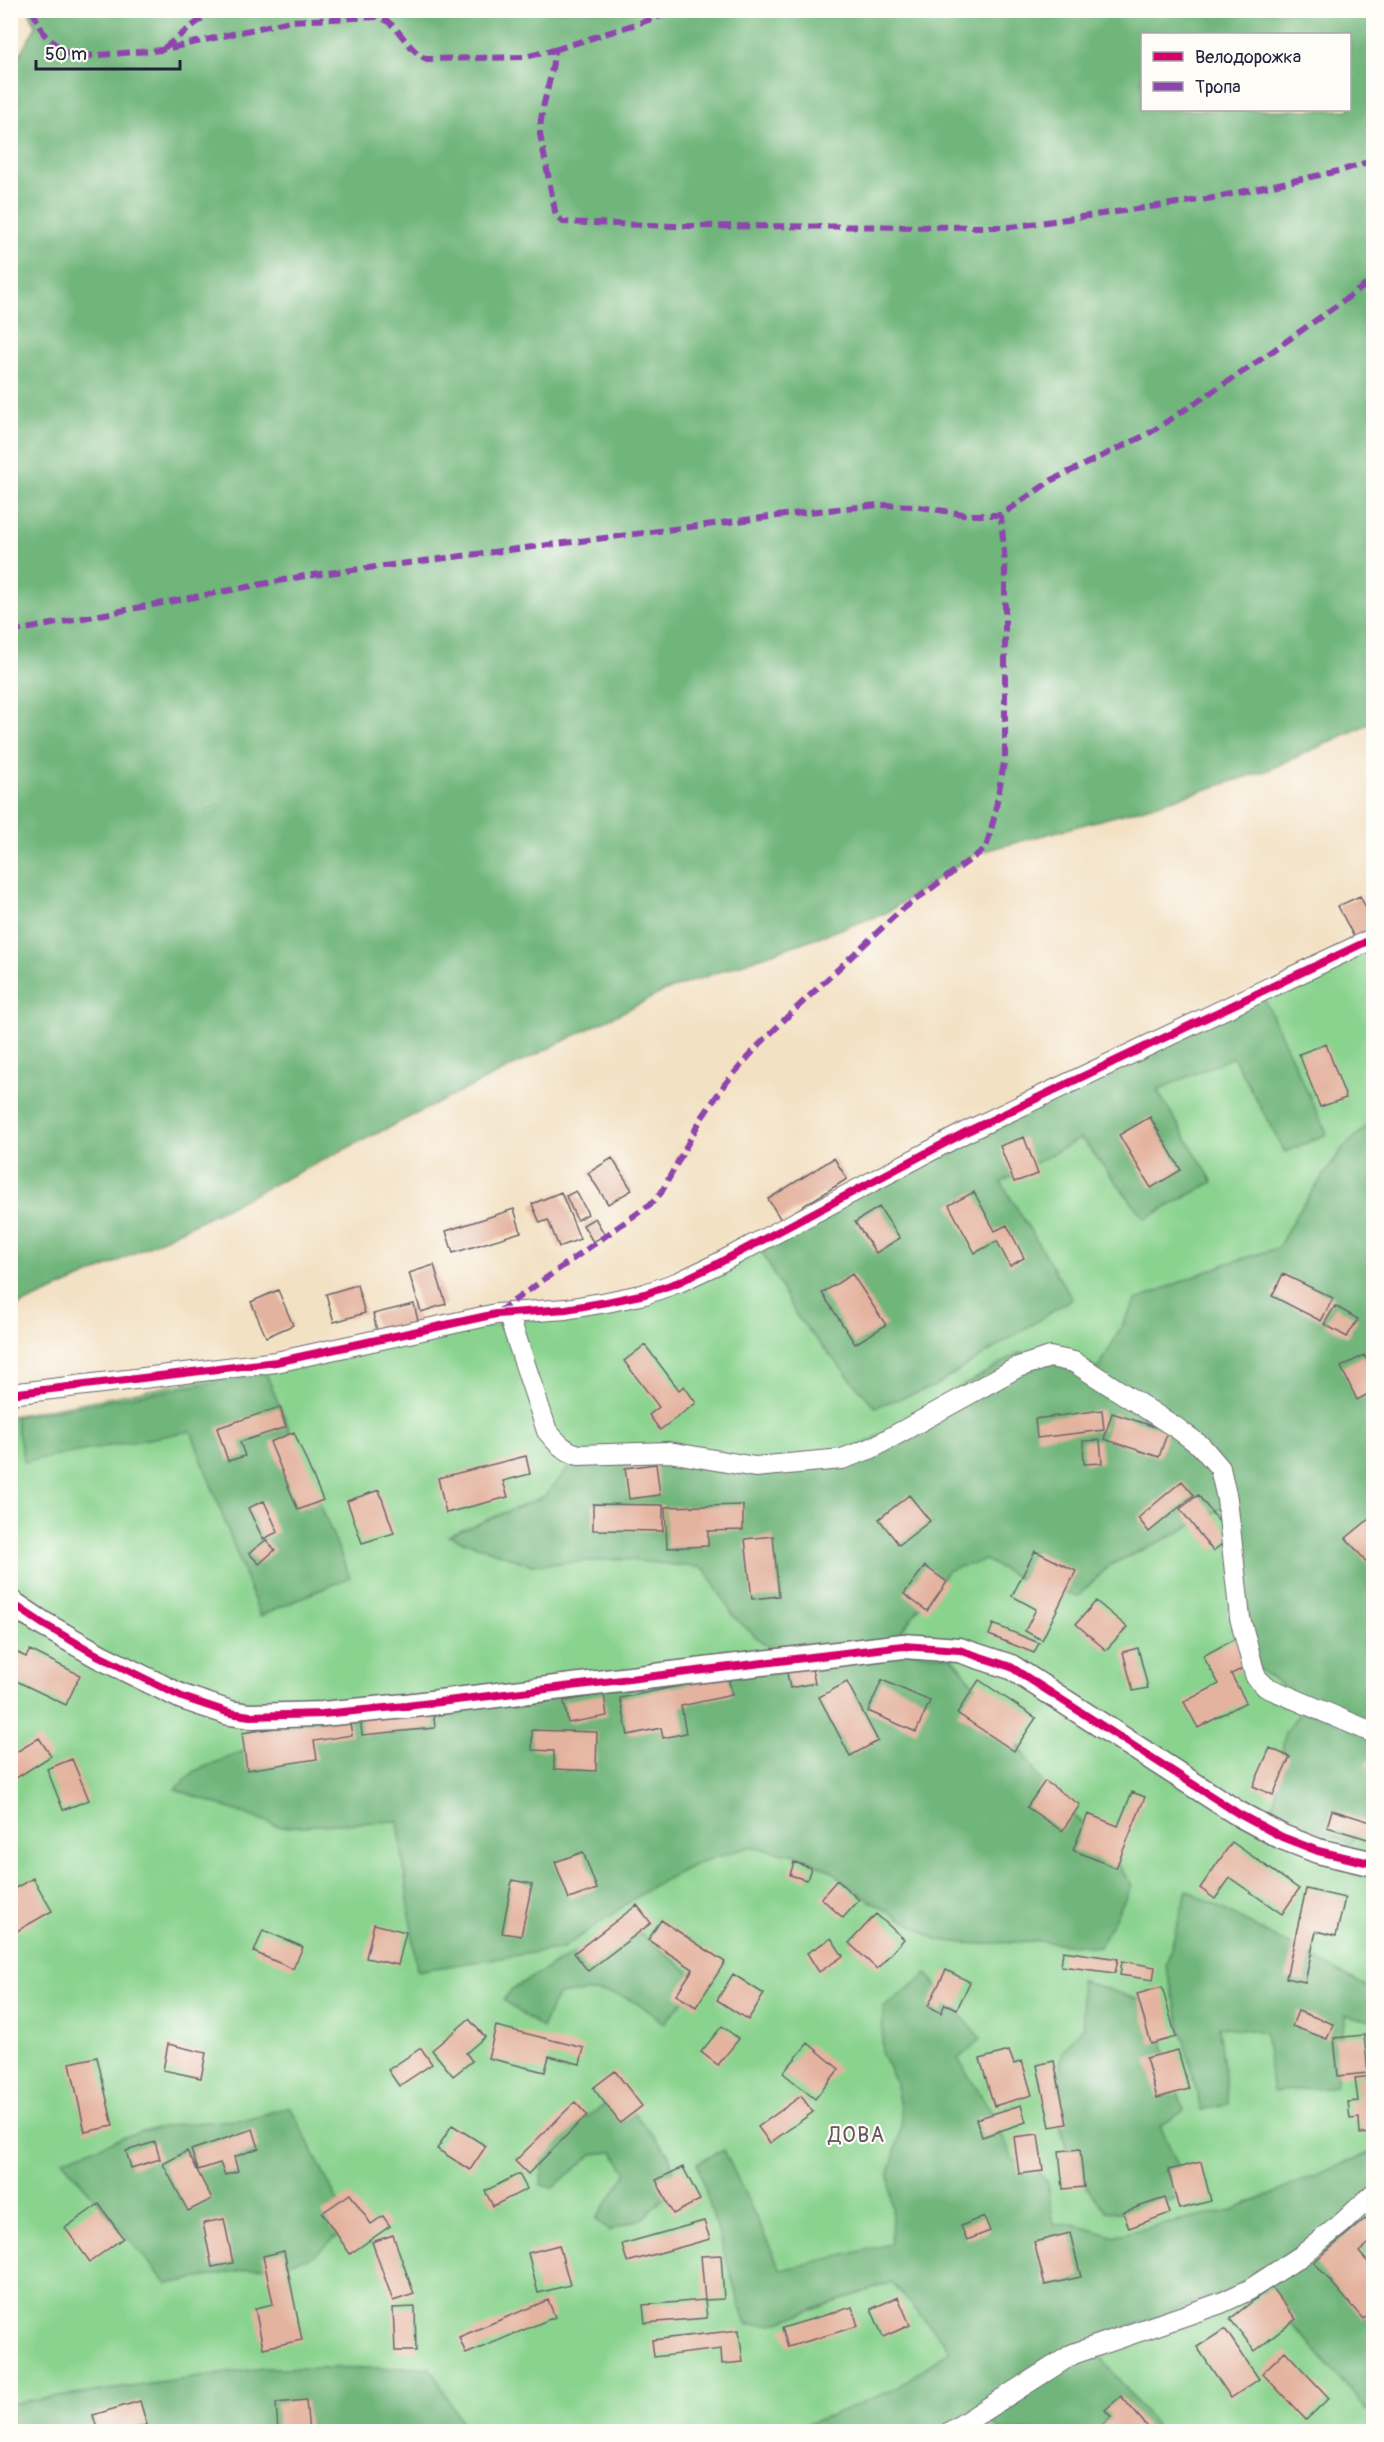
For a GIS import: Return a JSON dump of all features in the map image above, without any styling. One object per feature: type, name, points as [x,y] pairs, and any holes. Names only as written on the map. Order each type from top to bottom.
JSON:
[{"type":"street","points":[[10,1394],[276,1362],[508,1313],[566,1309],[645,1294],[680,1282],[966,1132],[1374,938]]},
{"type":"street","points":[[508,1313],[547,1431],[560,1446],[568,1452],[579,1455],[669,1452],[755,1467],[823,1463],[872,1448],[1018,1367],[1050,1356],[1074,1362],[1178,1429],[1201,1446],[1220,1468],[1227,1499],[1240,1618],[1256,1677],[1266,1687],[1374,1733]]},
{"type":"street","points":[[10,1602],[99,1656],[182,1696],[230,1713],[250,1716],[322,1714],[406,1706],[903,1646],[959,1650],[1011,1667],[1239,1814],[1282,1837],[1318,1851],[1374,1864]]},
{"type":"street","points":[[950,2432],[1073,2354],[1221,2303],[1249,2290],[1301,2256],[1341,2224],[1374,2193]]},
{"type":"green space","points":[[29,11],[1373,11],[1373,719],[1366,725],[1266,771],[1141,809],[977,853],[886,913],[665,991],[98,1271],[11,1309],[10,72],[36,26]]},
{"type":"green space","points":[[1373,941],[1373,2431],[11,2432],[11,1416],[510,1322],[639,1304],[814,1214]]},
{"type":"green space","points":[[1262,994],[1327,1134],[1285,1152],[1233,1057],[1157,1090],[1213,1182],[1145,1219],[1081,1138],[1001,1182],[1072,1299],[933,1387],[875,1407],[797,1317],[760,1248],[814,1214]]},
{"type":"green space","points":[[1373,1121],[1374,1799],[1351,1844],[1273,1812],[1285,1732],[1308,1703],[1257,1668],[1229,1504],[1178,1533],[1110,1565],[1078,1596],[1034,1586],[985,1560],[948,1570],[888,1649],[952,1657],[1005,1724],[1051,1797],[1104,1842],[1132,1886],[1099,1947],[1037,1941],[974,1944],[938,1940],[870,1901],[830,1870],[797,1855],[749,1847],[698,1863],[653,1886],[563,1948],[417,1971],[398,1821],[281,1827],[175,1789],[195,1771],[268,1741],[269,1720],[789,1666],[734,1617],[704,1568],[619,1559],[532,1565],[448,1536],[545,1496],[577,1458],[660,1457],[747,1468],[861,1446],[1019,1353],[1059,1348],[1098,1369],[1136,1300],[1225,1264],[1278,1248],[1295,1216],[1343,1148]]},
{"type":"green space","points":[[266,1373],[350,1577],[260,1616],[191,1431],[24,1462],[15,1417]]},
{"type":"green space","points":[[1187,1890],[1373,1990],[1373,2021],[1345,2015],[1336,2086],[1273,2092],[1265,2032],[1219,2026],[1228,2104],[1201,2110],[1166,1966]]},
{"type":"green space","points":[[626,1922],[700,1981],[664,2024],[652,2013],[627,1998],[602,1992],[557,1995],[542,2028],[503,2000],[512,1989]]},
{"type":"green space","points":[[927,1974],[981,2039],[958,2059],[995,2117],[1013,2160],[1034,2164],[1047,2183],[1054,2225],[1073,2224],[1112,2236],[1236,2209],[1373,2151],[1373,2190],[1333,2226],[1373,2269],[1373,2416],[1254,2281],[1088,2341],[1160,2431],[1002,2431],[983,2416],[952,2431],[791,2431],[893,2390],[950,2350],[892,2282],[773,2324],[746,2325],[697,2163],[724,2150],[781,2270],[891,2244],[892,2210],[889,2174],[902,2119],[895,2080],[882,2054],[883,2008]]},
{"type":"green space","points":[[1080,1980],[1150,2003],[1184,2111],[1160,2125],[1190,2193],[1139,2214],[1106,2211],[1071,2168],[1056,2108],[1062,2052],[1084,2026]]},
{"type":"green space","points":[[619,2096],[669,2154],[676,2186],[643,2218],[609,2231],[596,2219],[627,2173],[613,2152],[593,2154],[552,2188],[541,2185],[544,2144]]},
{"type":"green space","points":[[290,2106],[350,2226],[310,2258],[167,2284],[62,2160],[141,2131],[180,2124],[250,2119]]},
{"type":"green space","points":[[264,2368],[431,2368],[466,2431],[11,2431],[10,2404]]},
{"type":"building","points":[[1360,896],[1374,923],[1374,928],[1354,937],[1338,906]]},
{"type":"building","points":[[1326,1044],[1346,1098],[1320,1107],[1299,1054]]},
{"type":"building","points":[[1150,1117],[1181,1170],[1151,1188],[1119,1135]]},
{"type":"building","points":[[1024,1137],[1038,1174],[1014,1182],[1000,1146]]},
{"type":"building","points":[[612,1158],[632,1190],[608,1204],[588,1173]]},
{"type":"building","points":[[834,1158],[847,1179],[781,1220],[768,1199]]},
{"type":"building","points":[[576,1191],[588,1214],[577,1220],[566,1196]]},
{"type":"building","points":[[561,1192],[580,1239],[559,1247],[548,1220],[540,1223],[532,1204]]},
{"type":"building","points":[[974,1192],[995,1231],[1007,1225],[1024,1258],[1010,1266],[997,1241],[975,1253],[949,1205]]},
{"type":"building","points":[[879,1207],[900,1238],[876,1253],[855,1222]]},
{"type":"building","points":[[514,1209],[521,1232],[453,1253],[446,1231]]},
{"type":"building","points":[[595,1218],[605,1235],[593,1242],[583,1225]]},
{"type":"building","points":[[434,1265],[446,1304],[421,1312],[409,1273]]},
{"type":"building","points":[[852,1274],[886,1325],[855,1344],[822,1293]]},
{"type":"building","points":[[1283,1274],[1333,1298],[1321,1321],[1272,1296]]},
{"type":"building","points":[[357,1285],[365,1313],[334,1322],[326,1294]]},
{"type":"building","points":[[278,1290],[293,1325],[266,1337],[251,1302]]},
{"type":"building","points":[[414,1304],[419,1325],[378,1335],[373,1314]]},
{"type":"building","points":[[1335,1306],[1358,1319],[1347,1337],[1324,1324]]},
{"type":"building","points":[[645,1345],[679,1390],[684,1386],[696,1403],[660,1430],[649,1415],[659,1407],[624,1361]]},
{"type":"building","points":[[1364,1355],[1374,1375],[1374,1391],[1357,1400],[1341,1367]]},
{"type":"building","points":[[280,1407],[286,1427],[240,1442],[245,1456],[228,1461],[217,1428]]},
{"type":"building","points":[[1102,1410],[1104,1430],[1037,1438],[1035,1419]]},
{"type":"building","points":[[1112,1413],[1168,1431],[1159,1457],[1104,1439]]},
{"type":"building","points":[[294,1432],[323,1500],[298,1510],[270,1442]]},
{"type":"building","points":[[1100,1440],[1102,1463],[1084,1464],[1083,1441]]},
{"type":"building","points":[[526,1456],[530,1474],[503,1481],[508,1497],[446,1513],[438,1478]]},
{"type":"building","points":[[656,1464],[660,1495],[629,1499],[625,1468]]},
{"type":"building","points":[[1182,1481],[1194,1495],[1149,1532],[1138,1518]]},
{"type":"building","points":[[379,1490],[394,1533],[362,1543],[347,1501]]},
{"type":"building","points":[[909,1495],[930,1521],[899,1545],[879,1519]]},
{"type":"building","points":[[1198,1495],[1231,1537],[1213,1551],[1180,1509]]},
{"type":"building","points":[[264,1501],[278,1532],[263,1539],[248,1508]]},
{"type":"building","points":[[593,1504],[663,1505],[663,1531],[593,1530]]},
{"type":"building","points":[[743,1505],[743,1530],[708,1531],[708,1546],[667,1548],[665,1507]]},
{"type":"building","points":[[1374,1515],[1374,1562],[1369,1565],[1346,1538]]},
{"type":"building","points":[[773,1536],[779,1596],[752,1599],[745,1539]]},
{"type":"building","points":[[266,1540],[275,1550],[259,1564],[249,1553]]},
{"type":"building","points":[[1035,1551],[1076,1571],[1042,1640],[1025,1631],[1036,1609],[1012,1596]]},
{"type":"building","points":[[925,1566],[947,1582],[927,1611],[904,1594]]},
{"type":"building","points":[[1096,1601],[1127,1627],[1106,1650],[1076,1624]]},
{"type":"building","points":[[993,1624],[1039,1643],[1034,1653],[989,1635]]},
{"type":"building","points":[[1236,1638],[1250,1665],[1231,1674],[1246,1702],[1198,1728],[1184,1702],[1219,1684],[1203,1656]]},
{"type":"building","points":[[1138,1648],[1148,1688],[1133,1691],[1123,1652]]},
{"type":"building","points":[[10,1649],[26,1657],[30,1650],[80,1675],[66,1705],[10,1678]]},
{"type":"building","points":[[811,1664],[815,1683],[790,1688],[786,1668]]},
{"type":"building","points":[[728,1676],[732,1695],[681,1706],[686,1733],[663,1738],[661,1728],[628,1735],[620,1698]]},
{"type":"building","points":[[882,1680],[930,1701],[916,1732],[868,1711]]},
{"type":"building","points":[[979,1680],[1036,1718],[1014,1751],[957,1713]]},
{"type":"building","points":[[847,1682],[878,1741],[850,1756],[819,1697]]},
{"type":"building","points":[[604,1694],[607,1716],[568,1723],[564,1701]]},
{"type":"building","points":[[433,1707],[435,1728],[362,1735],[360,1715]]},
{"type":"building","points":[[349,1717],[352,1735],[314,1741],[317,1759],[247,1770],[242,1733]]},
{"type":"building","points":[[532,1730],[597,1732],[596,1771],[554,1769],[554,1751],[532,1750]]},
{"type":"building","points":[[39,1738],[51,1756],[10,1782],[10,1756]]},
{"type":"building","points":[[1270,1748],[1290,1757],[1273,1795],[1253,1786]]},
{"type":"building","points":[[1374,1755],[1374,1773],[1365,1764]]},
{"type":"building","points":[[72,1759],[89,1800],[63,1810],[47,1769]]},
{"type":"building","points":[[1045,1781],[1080,1805],[1062,1831],[1027,1807]]},
{"type":"building","points":[[1132,1792],[1145,1797],[1116,1868],[1073,1850],[1088,1814],[1118,1826]]},
{"type":"building","points":[[1332,1810],[1374,1823],[1374,1841],[1327,1827]]},
{"type":"building","points":[[1232,1842],[1299,1889],[1282,1914],[1230,1878],[1215,1899],[1200,1888]]},
{"type":"building","points":[[583,1852],[597,1889],[569,1899],[555,1862]]},
{"type":"building","points":[[794,1862],[811,1868],[807,1880],[790,1875]]},
{"type":"building","points":[[33,1878],[52,1911],[10,1935],[10,1891]]},
{"type":"building","points":[[512,1880],[532,1884],[521,1936],[502,1933]]},
{"type":"building","points":[[837,1880],[859,1900],[843,1918],[821,1898]]},
{"type":"building","points":[[1306,1889],[1345,1898],[1336,1936],[1316,1931],[1305,1982],[1286,1978]]},
{"type":"building","points":[[637,1905],[651,1923],[588,1971],[574,1953]]},
{"type":"building","points":[[876,1914],[904,1939],[877,1969],[849,1943]]},
{"type":"building","points":[[661,1920],[725,1962],[696,2007],[676,1995],[693,1969],[648,1940]]},
{"type":"building","points":[[374,1924],[406,1932],[398,1965],[366,1958]]},
{"type":"building","points":[[263,1930],[303,1947],[293,1969],[254,1952]]},
{"type":"building","points":[[831,1938],[843,1956],[819,1972],[807,1953]]},
{"type":"building","points":[[1374,1950],[1374,1979],[1366,1977]]},
{"type":"building","points":[[1063,1951],[1118,1959],[1115,1973],[1061,1966]]},
{"type":"building","points":[[1122,1961],[1155,1967],[1153,1980],[1120,1975]]},
{"type":"building","points":[[946,1970],[970,1982],[957,2009],[945,2004],[941,2013],[928,2006]]},
{"type":"building","points":[[733,1974],[764,1994],[748,2020],[717,2000]]},
{"type":"building","points":[[1162,1987],[1176,2037],[1151,2044],[1137,1994]]},
{"type":"building","points":[[1298,2011],[1333,2024],[1327,2039],[1292,2026]]},
{"type":"building","points":[[469,2019],[485,2037],[466,2053],[472,2061],[453,2076],[432,2050]]},
{"type":"building","points":[[496,2026],[584,2048],[580,2064],[549,2056],[545,2072],[488,2058]]},
{"type":"building","points":[[722,2026],[739,2039],[718,2065],[701,2052]]},
{"type":"building","points":[[1364,2035],[1368,2073],[1338,2076],[1334,2038]]},
{"type":"building","points":[[808,2043],[839,2069],[815,2099],[783,2073]]},
{"type":"building","points":[[168,2044],[206,2053],[201,2078],[163,2070]]},
{"type":"building","points":[[421,2048],[432,2064],[399,2086],[388,2070]]},
{"type":"building","points":[[1178,2050],[1189,2089],[1157,2098],[1146,2058]]},
{"type":"building","points":[[1009,2051],[1014,2064],[1022,2061],[1032,2095],[994,2106],[980,2059]]},
{"type":"building","points":[[97,2057],[113,2126],[85,2132],[70,2063]]},
{"type":"building","points":[[1054,2061],[1067,2124],[1050,2127],[1037,2065]]},
{"type":"building","points":[[615,2071],[642,2106],[620,2123],[593,2088]]},
{"type":"building","points":[[1374,2076],[1374,2133],[1360,2134],[1359,2118],[1350,2119],[1348,2102],[1358,2101],[1355,2078]]},
{"type":"building","points":[[801,2096],[813,2112],[770,2143],[758,2127]]},
{"type":"building","points":[[575,2102],[587,2115],[528,2174],[515,2161]]},
{"type":"building","points":[[1021,2105],[1026,2122],[982,2137],[976,2119]]},
{"type":"building","points":[[452,2125],[486,2146],[470,2170],[437,2149]]},
{"type":"building","points":[[253,2129],[259,2148],[234,2157],[238,2171],[225,2175],[220,2163],[198,2170],[191,2150]]},
{"type":"building","points":[[1038,2134],[1043,2171],[1019,2174],[1014,2137]]},
{"type":"building","points":[[155,2142],[160,2159],[131,2168],[126,2151]]},
{"type":"building","points":[[1080,2149],[1084,2187],[1063,2189],[1059,2151]]},
{"type":"building","points":[[187,2151],[212,2199],[188,2211],[163,2164]]},
{"type":"building","points":[[1201,2162],[1211,2201],[1179,2209],[1168,2170]]},
{"type":"building","points":[[683,2167],[700,2200],[673,2214],[656,2180]]},
{"type":"building","points":[[519,2174],[527,2189],[493,2206],[485,2191]]},
{"type":"building","points":[[350,2194],[371,2224],[383,2216],[390,2226],[350,2254],[322,2213]]},
{"type":"building","points":[[1165,2198],[1170,2213],[1129,2228],[1123,2212]]},
{"type":"building","points":[[99,2204],[123,2238],[90,2262],[65,2228]]},
{"type":"building","points":[[984,2216],[990,2231],[967,2240],[961,2226]]},
{"type":"building","points":[[224,2219],[233,2263],[212,2267],[203,2223]]},
{"type":"building","points":[[1365,2219],[1374,2228],[1374,2239],[1359,2252],[1374,2269],[1374,2310],[1363,2319],[1314,2262]]},
{"type":"building","points":[[704,2221],[710,2239],[627,2262],[622,2244]]},
{"type":"building","points":[[1070,2233],[1081,2277],[1045,2285],[1034,2242]]},
{"type":"building","points":[[393,2235],[414,2294],[393,2301],[372,2242]]},
{"type":"building","points":[[559,2245],[570,2285],[538,2293],[528,2253]]},
{"type":"building","points":[[284,2251],[302,2340],[263,2348],[255,2308],[273,2304],[263,2256]]},
{"type":"building","points":[[721,2255],[724,2299],[705,2300],[701,2256]]},
{"type":"building","points":[[1271,2287],[1296,2319],[1255,2351],[1230,2319]]},
{"type":"building","points":[[898,2297],[910,2325],[883,2337],[871,2309]]},
{"type":"building","points":[[548,2300],[555,2317],[466,2354],[459,2337]]},
{"type":"building","points":[[705,2300],[707,2318],[645,2323],[643,2305]]},
{"type":"building","points":[[415,2307],[416,2351],[395,2351],[393,2308]]},
{"type":"building","points":[[852,2307],[858,2326],[788,2347],[782,2328]]},
{"type":"building","points":[[1225,2329],[1259,2379],[1231,2398],[1197,2347]]},
{"type":"building","points":[[739,2330],[743,2362],[722,2364],[721,2349],[654,2357],[652,2340]]},
{"type":"building","points":[[1285,2351],[1329,2398],[1306,2420],[1262,2373]]},
{"type":"building","points":[[1121,2396],[1152,2432],[1095,2432],[1111,2417],[1105,2410]]},
{"type":"building","points":[[306,2400],[309,2432],[278,2432],[276,2403]]},
{"type":"building","points":[[140,2401],[147,2425],[125,2432],[98,2432],[93,2415]]},
{"type":"marked path","points":[[32,10],[44,34],[61,50],[75,57],[161,50],[290,21],[377,17],[390,23],[413,49],[427,59],[525,57],[554,50],[540,134],[556,216],[563,222],[672,226],[1011,227],[1213,198],[1343,170],[1374,160]]},
{"type":"marked path","points":[[164,48],[213,10]]},
{"type":"marked path","points":[[554,50],[680,10]]},
{"type":"marked path","points":[[10,632],[305,576],[808,512],[879,505],[914,506],[969,515],[1001,515],[1052,480],[1148,434],[1250,367],[1374,279]]},
{"type":"marked path","points":[[498,1312],[652,1203],[661,1193],[701,1119],[725,1084],[756,1048],[899,912],[986,848],[1005,757],[1005,566],[1001,515]]},
{"type":"cycle path","points":[[10,1394],[276,1362],[496,1314],[566,1309],[645,1294],[679,1282],[717,1264],[966,1132],[1374,938]]},
{"type":"cycle path","points":[[10,1602],[99,1656],[182,1697],[230,1713],[250,1716],[322,1714],[406,1706],[903,1646],[959,1650],[1011,1667],[1239,1814],[1282,1837],[1318,1851],[1374,1864]]},
{"type":"district","name":"ДОВА","points":[[857,2135]]}]
